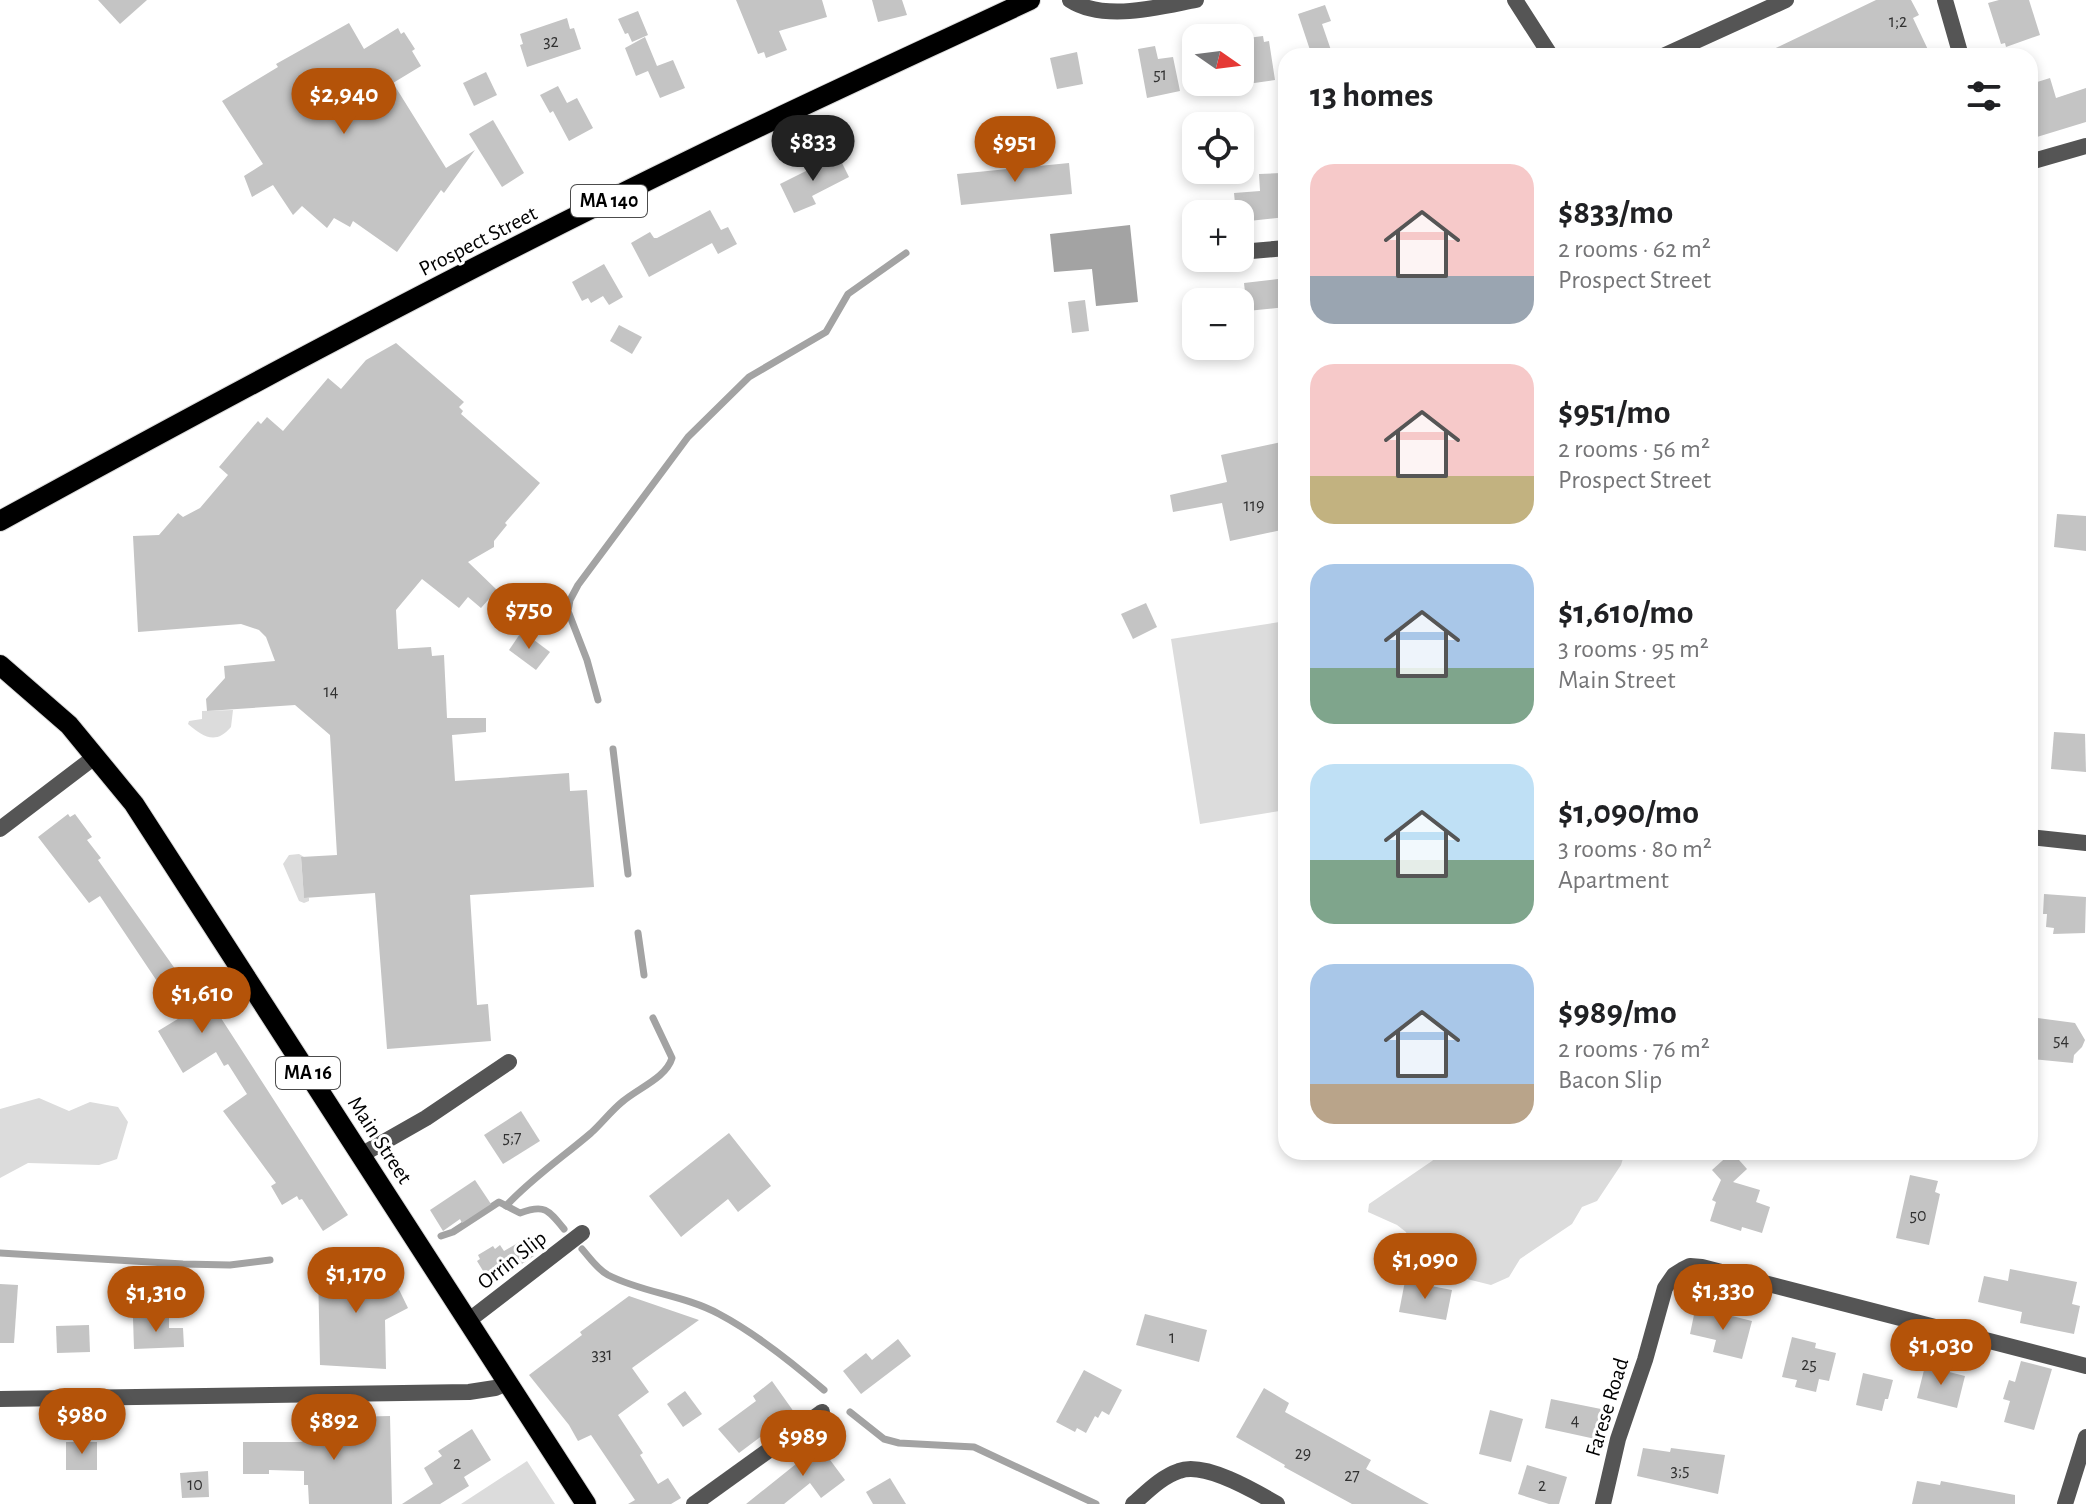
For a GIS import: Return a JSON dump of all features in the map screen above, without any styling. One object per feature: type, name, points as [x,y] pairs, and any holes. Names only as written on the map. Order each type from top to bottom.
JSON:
[{"type":"main road","name":"Prospect Street","points":[[0,521],[220,400],[569,221],[779,117],[1030,0]]},
{"type":"main road","name":"Main Street","points":[[0,665],[56,713],[96,756],[145,820],[586,1504]]},
{"type":"street","points":[[1070,0],[1081,7],[1104,11],[1196,0]]},
{"type":"street","points":[[1515,0],[1546,48]]},
{"type":"street","points":[[1681,48],[1786,0]]},
{"type":"street","points":[[1945,0],[1959,48]]},
{"type":"street","points":[[2038,160],[2086,146]]},
{"type":"street","points":[[1254,251],[1278,249]]},
{"type":"street","points":[[0,829],[96,756]]},
{"type":"street","points":[[2038,838],[2086,843]]},
{"type":"street","points":[[361,1155],[426,1118],[509,1062]]},
{"type":"street","name":"Orrin Slip","points":[[468,1321],[582,1233]]},
{"type":"street","name":"Farese Road","points":[[1603,1504],[1618,1439],[1665,1288],[1674,1275],[1685,1268],[1702,1267],[2086,1366]]},
{"type":"street","points":[[0,1399],[469,1392],[507,1383]]},
{"type":"street","points":[[694,1504],[822,1412]]},
{"type":"street","points":[[2065,1504],[2086,1437]]},
{"type":"street","points":[[1133,1504],[1172,1474],[1192,1468],[1221,1476],[1277,1504]]},
{"type":"shaded area","points":[[1130,225],[1138,302],[1096,306],[1092,269],[1054,272],[1050,234]]},
{"type":"shaded area","points":[[1278,622],[1278,811],[1200,824],[1171,639]]},
{"type":"shaded area","points":[[233,710],[231,727],[220,736],[204,735],[188,724],[189,721],[202,719],[202,711]]},
{"type":"shaded area","points":[[289,855],[304,857],[301,858],[304,897],[309,898],[304,903],[299,901],[283,864]]},
{"type":"shaded area","points":[[39,1098],[69,1111],[90,1102],[118,1107],[128,1122],[117,1159],[99,1165],[28,1163],[0,1178],[0,1109]]},
{"type":"shaded area","points":[[1623,1160],[1597,1201],[1582,1207],[1572,1224],[1520,1259],[1509,1277],[1491,1285],[1447,1274],[1414,1254],[1406,1232],[1368,1212],[1369,1204],[1432,1161]]},
{"type":"shaded area","points":[[527,1461],[555,1504],[461,1504]]},
{"type":"building","points":[[98,0],[147,0],[120,24]]},
{"type":"building","points":[[736,0],[822,0],[827,17],[779,31],[787,50],[766,58],[764,52],[758,54]]},
{"type":"building","points":[[872,0],[902,0],[907,15],[878,22]]},
{"type":"building","points":[[1876,0],[1911,0],[1919,15],[1913,18],[1927,48],[1776,48]]},
{"type":"building","points":[[2029,0],[2040,35],[2006,47],[2005,43],[2001,44],[1988,3]]},
{"type":"building","points":[[1325,5],[1331,21],[1322,24],[1330,48],[1309,48],[1298,14]]},
{"type":"building","points":[[638,11],[648,35],[632,42],[618,19]]},
{"type":"building","points":[[567,18],[581,49],[527,67],[520,34]]},
{"type":"building","points":[[349,23],[364,49],[398,28],[401,34],[404,32],[421,66],[393,83],[446,168],[475,150],[444,193],[441,190],[397,252],[353,221],[350,227],[334,218],[327,228],[302,206],[293,215],[273,185],[252,197],[244,176],[263,164],[222,101],[278,67],[276,64]]},
{"type":"building","points":[[1263,36],[1264,42],[1269,41],[1275,80],[1254,83],[1254,37]]},
{"type":"building","points":[[645,37],[657,66],[673,60],[685,88],[660,98],[648,71],[636,76],[625,48]]},
{"type":"building","points":[[1155,46],[1158,59],[1173,57],[1180,91],[1147,98],[1138,49]]},
{"type":"building","points":[[1077,52],[1083,84],[1057,89],[1050,58]]},
{"type":"building","points":[[486,72],[497,95],[474,106],[463,83]]},
{"type":"building","points":[[2050,78],[2056,98],[2086,88],[2086,122],[2038,137],[2038,82]]},
{"type":"building","points":[[558,86],[567,103],[577,98],[593,128],[569,141],[553,111],[550,113],[540,95]]},
{"type":"building","points":[[493,120],[524,173],[502,187],[469,134]]},
{"type":"building","points":[[838,155],[849,177],[812,196],[816,204],[794,213],[780,184]]},
{"type":"building","points":[[1069,163],[1072,194],[961,205],[957,174]]},
{"type":"building","points":[[1278,173],[1278,218],[1254,220],[1254,200],[1235,200],[1234,193],[1260,191],[1259,174]]},
{"type":"building","points":[[710,210],[721,230],[728,227],[737,244],[718,254],[712,243],[649,277],[631,243],[650,232],[657,238]]},
{"type":"building","points":[[604,264],[623,297],[609,305],[603,296],[591,303],[588,298],[582,301],[572,282]]},
{"type":"building","points":[[1278,279],[1278,308],[1254,310],[1254,288],[1245,288],[1244,283]]},
{"type":"building","points":[[1085,300],[1089,331],[1072,333],[1068,302]]},
{"type":"building","points":[[619,325],[642,337],[632,354],[610,341]]},
{"type":"building","points":[[396,343],[464,402],[459,407],[463,411],[461,414],[540,483],[505,523],[507,525],[494,541],[494,547],[468,562],[497,590],[481,608],[468,597],[459,608],[422,579],[396,610],[398,649],[431,647],[432,656],[444,655],[447,718],[486,718],[486,732],[452,735],[455,781],[569,773],[570,791],[587,790],[594,887],[470,895],[477,1005],[488,1004],[491,1041],[387,1049],[375,893],[304,898],[301,857],[337,855],[330,735],[295,705],[207,711],[206,699],[225,678],[224,666],[275,661],[266,637],[259,630],[241,624],[138,632],[133,536],[159,535],[178,513],[183,517],[200,508],[228,475],[219,467],[258,421],[261,424],[267,417],[283,431],[328,378],[341,389],[366,360]]},
{"type":"building","points":[[1278,443],[1278,531],[1230,541],[1222,503],[1173,512],[1170,495],[1227,482],[1221,455]]},
{"type":"building","points":[[2057,514],[2086,516],[2086,551],[2054,547]]},
{"type":"building","points":[[1146,603],[1157,627],[1133,639],[1121,614]]},
{"type":"building","points":[[522,631],[550,652],[536,670],[509,650]]},
{"type":"building","points":[[2054,732],[2085,734],[2086,772],[2051,769]]},
{"type":"building","points":[[68,814],[70,817],[75,814],[92,837],[87,840],[101,858],[98,860],[190,990],[199,984],[348,1215],[323,1231],[302,1199],[299,1200],[297,1196],[282,1205],[271,1186],[276,1183],[223,1111],[247,1094],[228,1064],[224,1066],[216,1052],[183,1073],[158,1031],[181,1017],[100,896],[89,903],[38,837]]},
{"type":"building","points":[[2044,894],[2086,897],[2085,933],[2053,934],[2054,928],[2046,927],[2047,914],[2043,914]]},
{"type":"building","points":[[2038,1018],[2075,1023],[2085,1040],[2074,1055],[2073,1063],[2038,1060]]},
{"type":"building","points":[[521,1111],[540,1141],[503,1164],[484,1135]]},
{"type":"building","points":[[729,1133],[771,1186],[738,1212],[728,1199],[681,1237],[649,1196]]},
{"type":"building","points":[[1723,1160],[1739,1160],[1747,1169],[1733,1182],[1760,1190],[1756,1202],[1770,1207],[1762,1233],[1742,1227],[1741,1231],[1710,1221],[1716,1202],[1712,1200],[1721,1180],[1712,1170]]},
{"type":"building","points":[[1910,1175],[1938,1181],[1935,1192],[1940,1194],[1929,1245],[1896,1238]]},
{"type":"building","points":[[475,1180],[491,1204],[443,1231],[430,1210]]},
{"type":"building","points":[[521,1241],[534,1256],[491,1284],[477,1261],[480,1259],[478,1255],[493,1246],[495,1249],[500,1245],[504,1251]]},
{"type":"building","points":[[350,1261],[359,1277],[386,1263],[408,1308],[385,1320],[386,1369],[320,1365],[318,1269]]},
{"type":"building","points":[[2010,1269],[2077,1282],[2072,1304],[2080,1306],[2074,1334],[2020,1323],[2022,1312],[1978,1302],[1984,1276],[2008,1281]]},
{"type":"building","points":[[1405,1281],[1452,1290],[1446,1320],[1399,1312]]},
{"type":"building","points":[[0,1284],[18,1285],[14,1343],[0,1343]]},
{"type":"building","points":[[629,1296],[699,1320],[632,1368],[649,1392],[618,1415],[643,1453],[640,1455],[658,1484],[668,1478],[681,1498],[671,1504],[628,1504],[635,1500],[591,1435],[578,1441],[529,1375]]},
{"type":"building","points":[[1695,1310],[1707,1313],[1708,1310],[1752,1321],[1742,1359],[1713,1352],[1716,1340],[1690,1334]]},
{"type":"building","points":[[1145,1314],[1207,1330],[1199,1362],[1136,1345]]},
{"type":"building","points":[[169,1317],[169,1328],[183,1328],[184,1347],[134,1349],[133,1318]]},
{"type":"building","points":[[89,1325],[90,1352],[57,1353],[56,1326]]},
{"type":"building","points":[[1792,1337],[1816,1343],[1815,1348],[1836,1353],[1829,1381],[1819,1379],[1816,1392],[1795,1387],[1797,1380],[1782,1377]]},
{"type":"building","points":[[898,1339],[911,1356],[861,1394],[843,1371],[866,1353],[872,1360]]},
{"type":"building","points":[[2021,1361],[2052,1369],[2034,1430],[2004,1422],[2010,1401],[2003,1399],[2009,1380],[2015,1382]]},
{"type":"building","points":[[1925,1366],[1965,1376],[1957,1408],[1917,1398]]},
{"type":"building","points":[[1084,1370],[1122,1390],[1109,1415],[1102,1411],[1098,1418],[1095,1416],[1086,1433],[1077,1428],[1075,1432],[1056,1422]]},
{"type":"building","points":[[1863,1373],[1893,1380],[1882,1411],[1856,1405]]},
{"type":"building","points":[[772,1381],[794,1412],[739,1453],[718,1429],[756,1401],[753,1396]]},
{"type":"building","points":[[1264,1388],[1289,1403],[1285,1412],[1371,1460],[1366,1469],[1429,1504],[1352,1504],[1236,1437]]},
{"type":"building","points":[[685,1391],[702,1414],[683,1427],[667,1404]]},
{"type":"building","points":[[1551,1399],[1606,1410],[1600,1440],[1545,1428]]},
{"type":"building","points":[[1490,1410],[1523,1419],[1511,1462],[1479,1454]]},
{"type":"building","points":[[390,1416],[392,1504],[309,1504],[304,1471],[269,1470],[269,1474],[243,1474],[243,1442],[306,1441],[306,1432],[349,1432],[348,1417]]},
{"type":"building","points":[[472,1429],[491,1460],[464,1477],[469,1486],[440,1504],[402,1504],[433,1484],[424,1468],[442,1456],[438,1451]]},
{"type":"building","points":[[816,1441],[845,1480],[821,1498],[810,1483],[784,1504],[746,1504],[796,1464],[792,1459]]},
{"type":"building","points":[[66,1442],[97,1442],[97,1470],[66,1470]]},
{"type":"building","points":[[1643,1448],[1725,1455],[1718,1494],[1637,1476]]},
{"type":"building","points":[[1527,1465],[1567,1477],[1559,1504],[1518,1494]]},
{"type":"building","points":[[208,1471],[209,1497],[182,1498],[180,1473]]},
{"type":"building","points":[[890,1478],[906,1504],[873,1504],[866,1492]]},
{"type":"building","points":[[1917,1481],[1940,1485],[1941,1481],[2015,1495],[2015,1504],[1912,1504]]},
{"type":"waterway","points":[[598,700],[568,611],[578,585],[688,437],[749,377],[826,332],[848,294],[906,253]]},
{"type":"waterway","points":[[613,749],[628,874]]},
{"type":"waterway","points":[[638,933],[644,975]]},
{"type":"waterway","points":[[506,1206],[622,1102],[669,1065],[672,1058],[653,1018]]},
{"type":"waterway","points":[[441,1236],[453,1232],[499,1202],[520,1213],[545,1210],[564,1229]]},
{"type":"waterway","points":[[582,1249],[608,1275],[692,1302],[732,1321],[824,1390]]},
{"type":"waterway","points":[[0,1253],[183,1264],[230,1265],[270,1260]]},
{"type":"waterway","points":[[850,1412],[884,1439],[899,1443],[974,1447],[1096,1504]]}]
